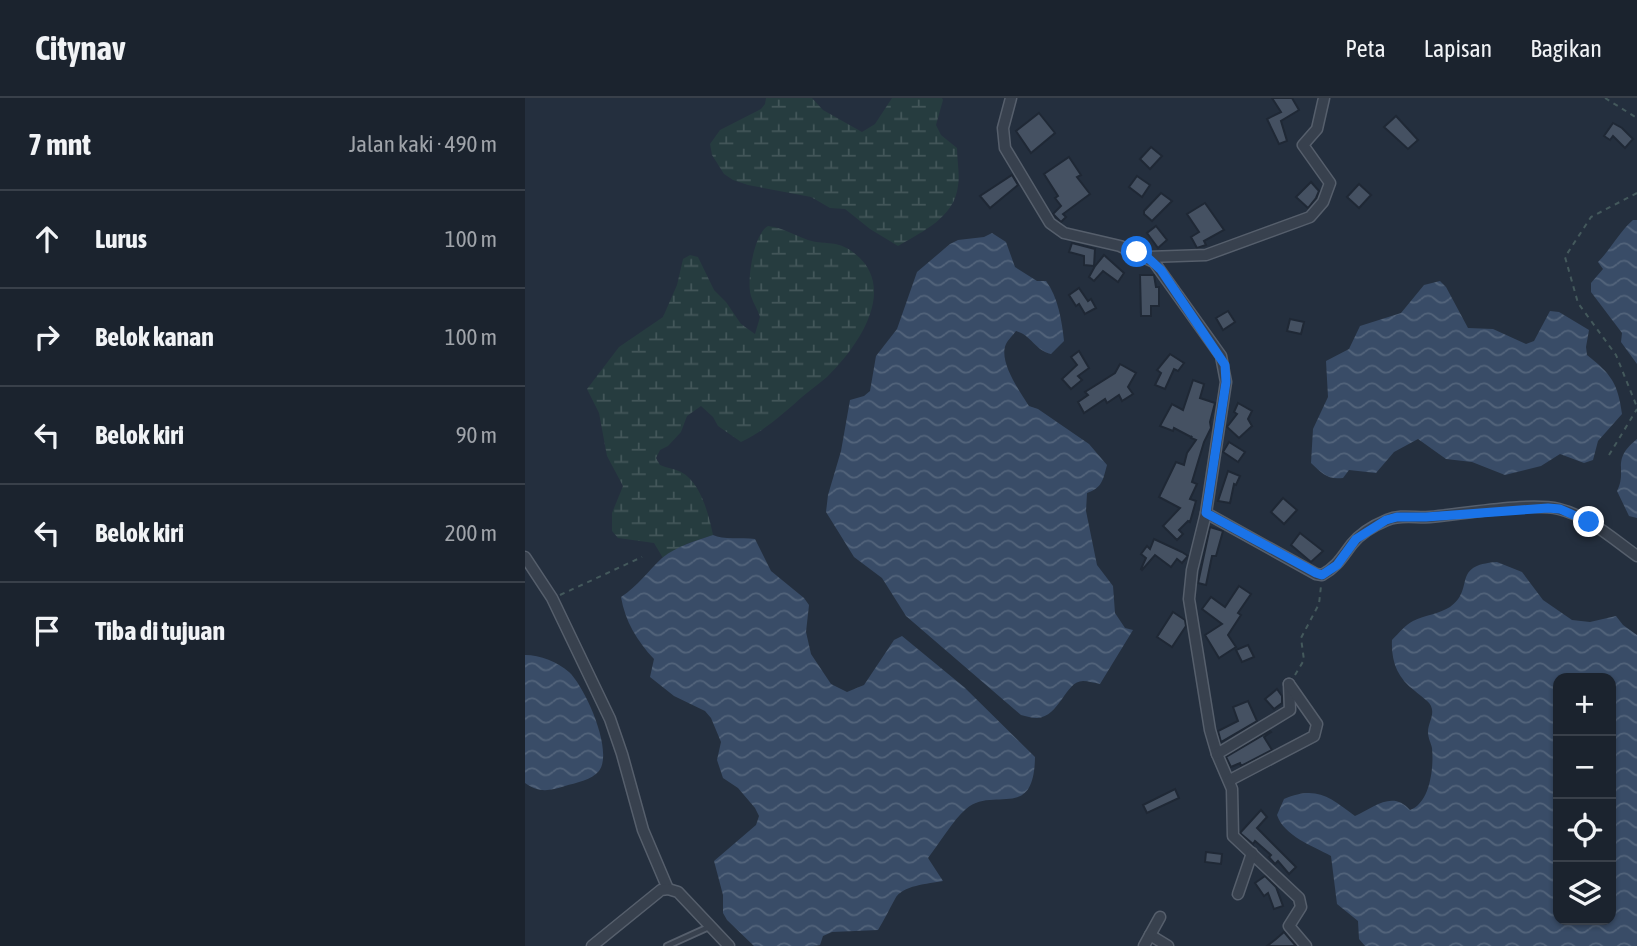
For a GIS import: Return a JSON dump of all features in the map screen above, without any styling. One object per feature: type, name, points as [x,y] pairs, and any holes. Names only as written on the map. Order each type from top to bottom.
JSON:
[{"type":"street","points":[[1011,98],[1003,128],[1005,148],[1050,223],[1064,233],[1120,246],[1147,257],[1161,270],[1225,365],[1226,382],[1206,513],[1192,570],[1189,599],[1210,730],[1217,754],[1230,780],[1234,799],[1233,836],[1299,898],[1301,908],[1289,926],[1306,946]]},
{"type":"street","points":[[1147,257],[1206,255],[1310,217],[1324,202],[1329,183],[1303,145],[1317,129],[1324,98]]},
{"type":"street","points":[[1206,513],[1322,575],[1337,565],[1356,539],[1386,520],[1528,508],[1560,509],[1574,515],[1589,522],[1637,556]]},
{"type":"street","points":[[525,557],[552,598],[610,719],[643,830],[668,889]]},
{"type":"street","points":[[1217,754],[1290,710],[1289,684]]},
{"type":"street","points":[[1230,780],[1314,736],[1317,724],[1289,684]]},
{"type":"street","points":[[1238,894],[1252,853]]},
{"type":"street","points":[[592,946],[661,890],[668,889],[678,892],[729,946]]},
{"type":"street","points":[[1144,946],[1160,917]]},
{"type":"street","points":[[1150,934],[1168,946]]},
{"type":"lane","points":[[667,946],[711,926]]},
{"type":"path","points":[[1605,98],[1637,118]]},
{"type":"path","points":[[1609,455],[1637,408],[1616,355],[1578,303],[1565,257],[1591,217],[1637,193]]},
{"type":"path","points":[[552,598],[642,557]]},
{"type":"path","points":[[1289,684],[1304,660],[1301,638],[1319,604],[1322,575]]},
{"type":"green space","points":[[766,98],[812,98],[823,110],[862,132],[875,124],[892,98],[942,98],[936,125],[941,135],[957,148],[959,181],[950,207],[927,229],[898,246],[845,209],[830,208],[811,197],[733,180],[724,174],[712,155],[710,144],[720,130],[761,109]]},
{"type":"green space","points":[[768,226],[808,240],[839,245],[850,250],[865,264],[873,280],[874,297],[870,314],[862,332],[840,364],[773,422],[749,438],[741,442],[718,426],[701,406],[687,416],[681,432],[668,446],[660,450],[656,458],[660,465],[681,472],[694,483],[703,500],[713,535],[686,544],[663,558],[654,543],[618,538],[612,531],[612,513],[623,486],[607,456],[599,413],[587,389],[619,347],[663,317],[677,285],[683,259],[690,255],[698,257],[714,290],[741,324],[755,334],[760,317],[751,296],[750,269],[755,247],[763,230]]},
{"type":"water","points":[[1633,220],[1637,220],[1637,364],[1621,342],[1622,333],[1591,292],[1591,283],[1603,269],[1598,262]]},
{"type":"water","points":[[992,233],[1006,242],[1015,267],[1037,281],[1046,281],[1056,302],[1064,341],[1051,354],[1041,350],[1016,331],[1006,344],[1005,359],[1011,376],[1029,406],[1038,409],[1089,444],[1107,465],[1101,483],[1087,493],[1086,511],[1097,565],[1113,586],[1115,613],[1125,628],[1133,630],[1100,684],[1085,681],[1077,683],[1051,712],[1037,718],[1021,715],[906,616],[882,578],[854,557],[826,512],[850,400],[870,391],[876,356],[897,329],[917,272],[950,244]]},
{"type":"water","points":[[1440,281],[1468,328],[1493,329],[1526,344],[1534,341],[1550,311],[1559,312],[1589,330],[1587,355],[1612,380],[1622,414],[1598,441],[1593,460],[1584,463],[1560,454],[1541,466],[1505,475],[1472,462],[1446,459],[1418,439],[1394,452],[1376,473],[1349,470],[1343,478],[1333,478],[1311,463],[1313,429],[1328,397],[1326,361],[1349,349],[1360,326],[1401,313],[1424,285]]},
{"type":"water","points":[[1637,439],[1637,518],[1629,516],[1617,491],[1624,453]]},
{"type":"water","points":[[713,535],[755,539],[771,571],[804,598],[809,605],[806,632],[811,654],[831,684],[847,692],[864,685],[894,640],[902,636],[964,687],[1035,757],[1033,777],[1028,790],[1011,799],[988,800],[966,809],[928,858],[943,881],[916,886],[898,894],[878,930],[832,932],[823,936],[820,945],[813,946],[754,946],[723,913],[723,895],[714,861],[756,825],[759,816],[738,788],[723,778],[717,760],[721,742],[711,718],[705,711],[674,696],[650,677],[654,659],[633,630],[621,597],[668,554],[686,544]]},
{"type":"water","points":[[1497,562],[1522,572],[1543,600],[1572,620],[1590,622],[1616,616],[1637,635],[1637,946],[1365,946],[1359,939],[1358,921],[1337,904],[1331,856],[1292,835],[1277,815],[1284,799],[1305,793],[1322,795],[1355,816],[1383,802],[1397,801],[1410,810],[1422,800],[1429,784],[1432,765],[1428,732],[1432,709],[1400,675],[1394,662],[1392,640],[1413,621],[1450,607],[1458,600],[1468,573],[1473,568]]},
{"type":"water","points":[[525,655],[560,665],[569,672],[583,691],[596,720],[603,749],[603,762],[592,777],[549,790],[540,790],[525,783]]},
{"type":"building","points":[[1272,98],[1292,98],[1299,110],[1281,121],[1287,141],[1279,144],[1267,119],[1281,112]]},
{"type":"building","points":[[1039,113],[1055,133],[1031,153],[1016,131]]},
{"type":"building","points":[[1396,116],[1418,140],[1408,149],[1384,127]]},
{"type":"building","points":[[1613,123],[1633,139],[1625,148],[1613,136],[1610,140],[1604,136]]},
{"type":"building","points":[[1151,147],[1162,156],[1150,169],[1140,159]]},
{"type":"building","points":[[1069,157],[1081,175],[1077,177],[1090,194],[1063,214],[1066,217],[1061,222],[1053,214],[1061,206],[1055,198],[1058,196],[1044,174]]},
{"type":"building","points":[[1012,175],[1018,185],[990,208],[980,196]]},
{"type":"building","points":[[1137,176],[1150,185],[1142,197],[1129,187]]},
{"type":"building","points":[[1311,182],[1319,191],[1308,208],[1296,197]]},
{"type":"building","points":[[1359,184],[1371,195],[1359,208],[1347,197]]},
{"type":"building","points":[[1161,193],[1172,201],[1152,221],[1144,211]]},
{"type":"building","points":[[1205,203],[1224,230],[1204,241],[1206,245],[1197,248],[1191,237],[1199,232],[1187,214]]},
{"type":"building","points":[[1156,226],[1167,240],[1158,248],[1147,233]]},
{"type":"building","points":[[1072,243],[1095,249],[1094,266],[1084,265],[1084,256],[1069,252]]},
{"type":"building","points":[[1104,255],[1124,273],[1118,282],[1103,271],[1094,281],[1089,277]]},
{"type":"building","points":[[1140,275],[1154,275],[1156,287],[1159,287],[1159,306],[1151,306],[1151,316],[1141,316]]},
{"type":"building","points":[[1079,288],[1096,308],[1085,314],[1069,295]]},
{"type":"building","points":[[1228,311],[1235,322],[1223,330],[1216,318]]},
{"type":"building","points":[[1290,319],[1304,322],[1301,334],[1287,331]]},
{"type":"building","points":[[1079,351],[1089,368],[1078,376],[1082,380],[1071,389],[1062,379],[1077,365],[1071,357]]},
{"type":"building","points":[[1170,354],[1184,363],[1178,371],[1174,369],[1165,389],[1155,385],[1161,373],[1157,370]]},
{"type":"building","points":[[1120,364],[1136,373],[1128,387],[1133,394],[1122,401],[1119,395],[1107,403],[1105,399],[1084,413],[1078,402],[1088,395],[1085,392],[1115,373]]},
{"type":"building","points":[[1193,380],[1204,384],[1200,398],[1215,403],[1211,428],[1192,482],[1197,484],[1190,499],[1196,501],[1190,522],[1179,530],[1183,534],[1177,540],[1163,526],[1180,508],[1159,497],[1176,462],[1184,465],[1187,453],[1196,440],[1174,428],[1173,431],[1160,426],[1172,404],[1183,410]]},
{"type":"building","points":[[1238,403],[1252,411],[1248,419],[1252,426],[1239,438],[1227,427],[1237,414],[1234,412]]},
{"type":"building","points":[[1229,442],[1245,452],[1238,462],[1223,452]]},
{"type":"building","points":[[1228,471],[1240,476],[1236,485],[1234,484],[1230,503],[1218,501]]},
{"type":"building","points":[[1283,498],[1297,510],[1284,524],[1271,512]]},
{"type":"building","points":[[1210,527],[1223,531],[1216,556],[1212,556],[1206,585],[1198,583]]},
{"type":"building","points":[[1300,533],[1323,551],[1311,562],[1291,545]]},
{"type":"building","points":[[1154,539],[1188,556],[1182,563],[1177,559],[1171,567],[1155,555],[1142,570],[1146,558],[1141,554],[1147,546],[1150,549]]},
{"type":"building","points":[[1239,586],[1251,594],[1228,635],[1236,647],[1219,658],[1205,635],[1222,624],[1202,609],[1211,597],[1225,607]]},
{"type":"building","points":[[1173,612],[1185,620],[1186,626],[1172,647],[1157,637]]},
{"type":"building","points":[[1248,645],[1254,657],[1242,662],[1236,650]]},
{"type":"building","points":[[1277,689],[1282,696],[1282,703],[1274,709],[1265,699]]},
{"type":"building","points":[[1248,701],[1257,721],[1221,742],[1218,731],[1238,721],[1233,707]]},
{"type":"building","points":[[1270,731],[1264,737],[1272,750],[1241,766],[1240,763],[1231,767],[1226,757]]},
{"type":"building","points":[[1175,789],[1179,798],[1147,813],[1143,805]]},
{"type":"building","points":[[1261,810],[1267,817],[1257,828],[1296,867],[1289,874],[1278,861],[1275,864],[1269,857],[1271,855],[1255,841],[1253,844],[1240,833]]},
{"type":"building","points":[[1206,852],[1222,854],[1221,864],[1205,862]]},
{"type":"building","points":[[1265,876],[1276,887],[1283,906],[1274,909],[1268,893],[1264,896],[1255,883]]},
{"type":"building","points":[[1284,932],[1296,946],[1267,946],[1276,939]]},
{"type":"route","points":[[1137,252],[1154,262],[1161,270],[1225,365],[1226,382],[1206,513],[1322,575],[1337,565],[1356,539],[1386,520],[1397,517],[1548,508],[1560,509],[1589,522]]}]
